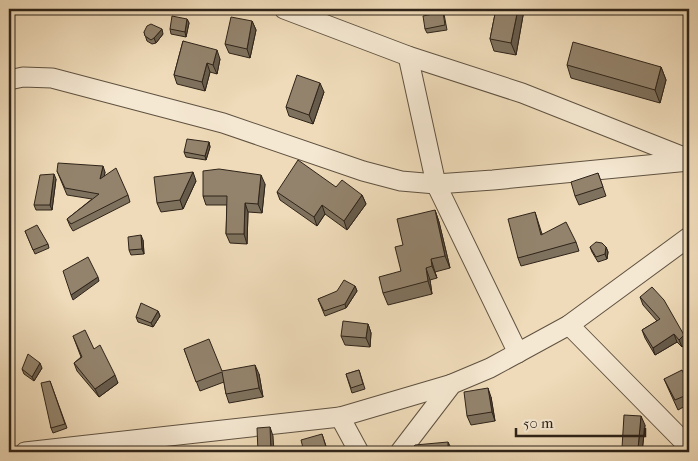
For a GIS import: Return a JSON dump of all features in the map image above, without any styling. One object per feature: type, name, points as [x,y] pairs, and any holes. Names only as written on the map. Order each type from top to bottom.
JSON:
[{"type":"street","points":[[284,9],[408,56],[522,93],[689,160]]},
{"type":"street","points":[[408,56],[436,184],[518,353]]},
{"type":"street","points":[[9,65],[16,79],[52,78],[223,123],[372,174],[401,181],[436,184],[689,160]]},
{"type":"street","points":[[25,452],[123,447],[340,417],[452,384],[518,353],[569,325],[689,237]]},
{"type":"street","points":[[569,325],[689,447]]},
{"type":"street","points":[[400,452],[452,384]]},
{"type":"street","points":[[340,417],[359,452]]},
{"type":"building","points":[[496,9],[518,9],[511,43],[490,39]]},
{"type":"building","points":[[443,12],[445,25],[425,29],[423,16]]},
{"type":"building","points":[[172,16],[187,19],[185,32],[170,29]]},
{"type":"building","points":[[231,17],[252,21],[247,49],[225,44]]},
{"type":"building","points":[[151,24],[162,29],[151,40],[145,36],[144,32],[147,26]]},
{"type":"building","points":[[183,41],[217,50],[213,65],[207,63],[202,82],[174,75]]},
{"type":"building","points":[[573,42],[661,67],[655,90],[567,65]]},
{"type":"building","points":[[297,75],[320,83],[309,115],[286,107]]},
{"type":"building","points":[[9,130],[12,145],[9,146]]},
{"type":"building","points":[[187,139],[209,142],[205,156],[184,152]]},
{"type":"building","points":[[298,160],[336,187],[342,180],[362,195],[344,221],[322,205],[314,217],[277,192]]},
{"type":"building","points":[[58,163],[103,166],[100,179],[116,168],[128,195],[71,224],[67,219],[99,194],[65,188],[57,171]]},
{"type":"building","points":[[219,169],[261,175],[258,204],[245,203],[244,234],[226,234],[227,196],[203,196],[203,171]]},
{"type":"building","points":[[193,172],[180,200],[157,203],[154,177]]},
{"type":"building","points":[[598,173],[603,187],[575,196],[571,182]]},
{"type":"building","points":[[54,174],[50,205],[34,205],[40,175]]},
{"type":"building","points":[[435,210],[445,256],[431,259],[432,266],[426,268],[428,281],[383,293],[379,277],[401,271],[395,247],[403,245],[397,219]]},
{"type":"building","points":[[535,212],[541,235],[566,222],[576,242],[518,258],[508,219]]},
{"type":"building","points":[[37,225],[48,244],[33,250],[25,231]]},
{"type":"building","points":[[141,235],[142,249],[129,250],[128,237]]},
{"type":"building","points":[[596,242],[602,243],[606,247],[605,254],[596,257],[590,247]]},
{"type":"building","points":[[689,248],[689,260],[684,257]]},
{"type":"building","points":[[88,257],[98,277],[71,295],[63,271]]},
{"type":"building","points":[[344,280],[355,286],[345,304],[324,311],[318,299],[337,291]]},
{"type":"building","points":[[652,287],[664,300],[684,335],[679,340],[674,334],[653,348],[642,330],[660,319],[640,297]]},
{"type":"building","points":[[141,303],[158,311],[151,323],[136,317]]},
{"type":"building","points":[[343,321],[368,324],[366,338],[341,336]]},
{"type":"building","points":[[689,328],[689,346],[685,331]]},
{"type":"building","points":[[85,330],[94,349],[100,345],[115,375],[95,389],[74,363],[82,357],[73,336]]},
{"type":"building","points":[[209,339],[222,371],[255,365],[259,388],[226,394],[222,372],[196,382],[184,349]]},
{"type":"building","points":[[28,354],[40,363],[32,377],[22,369]]},
{"type":"building","points":[[359,370],[363,384],[351,388],[346,374]]},
{"type":"building","points":[[682,370],[689,384],[689,394],[675,400],[664,379]]},
{"type":"building","points":[[50,381],[65,424],[51,428],[41,383]]},
{"type":"building","points":[[488,388],[492,412],[467,416],[464,392]]},
{"type":"building","points":[[624,415],[641,416],[638,449],[622,448]]},
{"type":"building","points":[[270,427],[271,452],[258,452],[257,428]]},
{"type":"building","points":[[322,434],[326,447],[311,452],[304,452],[301,440]]},
{"type":"building","points":[[448,442],[448,452],[410,451],[415,445]]}]
